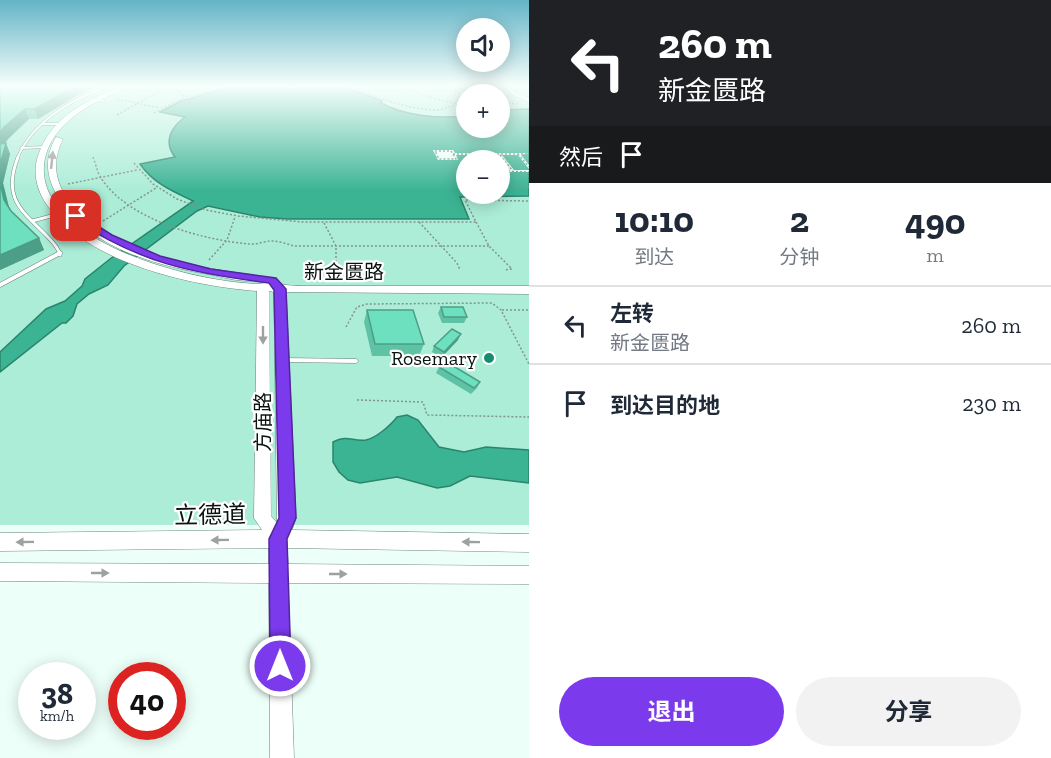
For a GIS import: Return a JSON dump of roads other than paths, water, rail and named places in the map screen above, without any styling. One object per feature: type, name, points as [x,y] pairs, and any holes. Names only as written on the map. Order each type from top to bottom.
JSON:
[{"type":"street","points":[[49,185],[39,168],[45,147],[61,124],[67,120]]},
{"type":"street","points":[[49,185],[51,159],[55,146],[75,120]]},
{"type":"street","name":"新金匮路","points":[[49,185],[59,214],[86,236],[137,256],[158,270],[195,279],[272,286],[529,290]]},
{"type":"street","name":"新金匮路","points":[[49,185],[84,223],[121,250]]},
{"type":"street","name":"新金匮路","points":[[272,286],[529,282]]},
{"type":"street","name":"方庙路","points":[[272,286],[283,360],[287,518],[278,539],[276,758]]},
{"type":"street","name":"方庙路","points":[[272,286],[263,518],[278,539]]},
{"type":"street","name":"立德道","points":[[0,542],[278,539],[529,543]]},
{"type":"street","points":[[0,572],[529,575]]},
{"type":"street","name":"方庙路","points":[[277,573],[282,758]]},
{"type":"lane","points":[[0,285],[61,254],[56,244],[14,201],[12,172],[21,148],[46,120]]},
{"type":"lane","points":[[43,123],[61,124]]},
{"type":"lane","points":[[21,148],[45,147]]},
{"type":"lane","points":[[32,222],[59,214]]},
{"type":"lane","points":[[283,360],[356,361]]},
{"type":"place","name":"Rosemary","points":[[489,358]]}]
